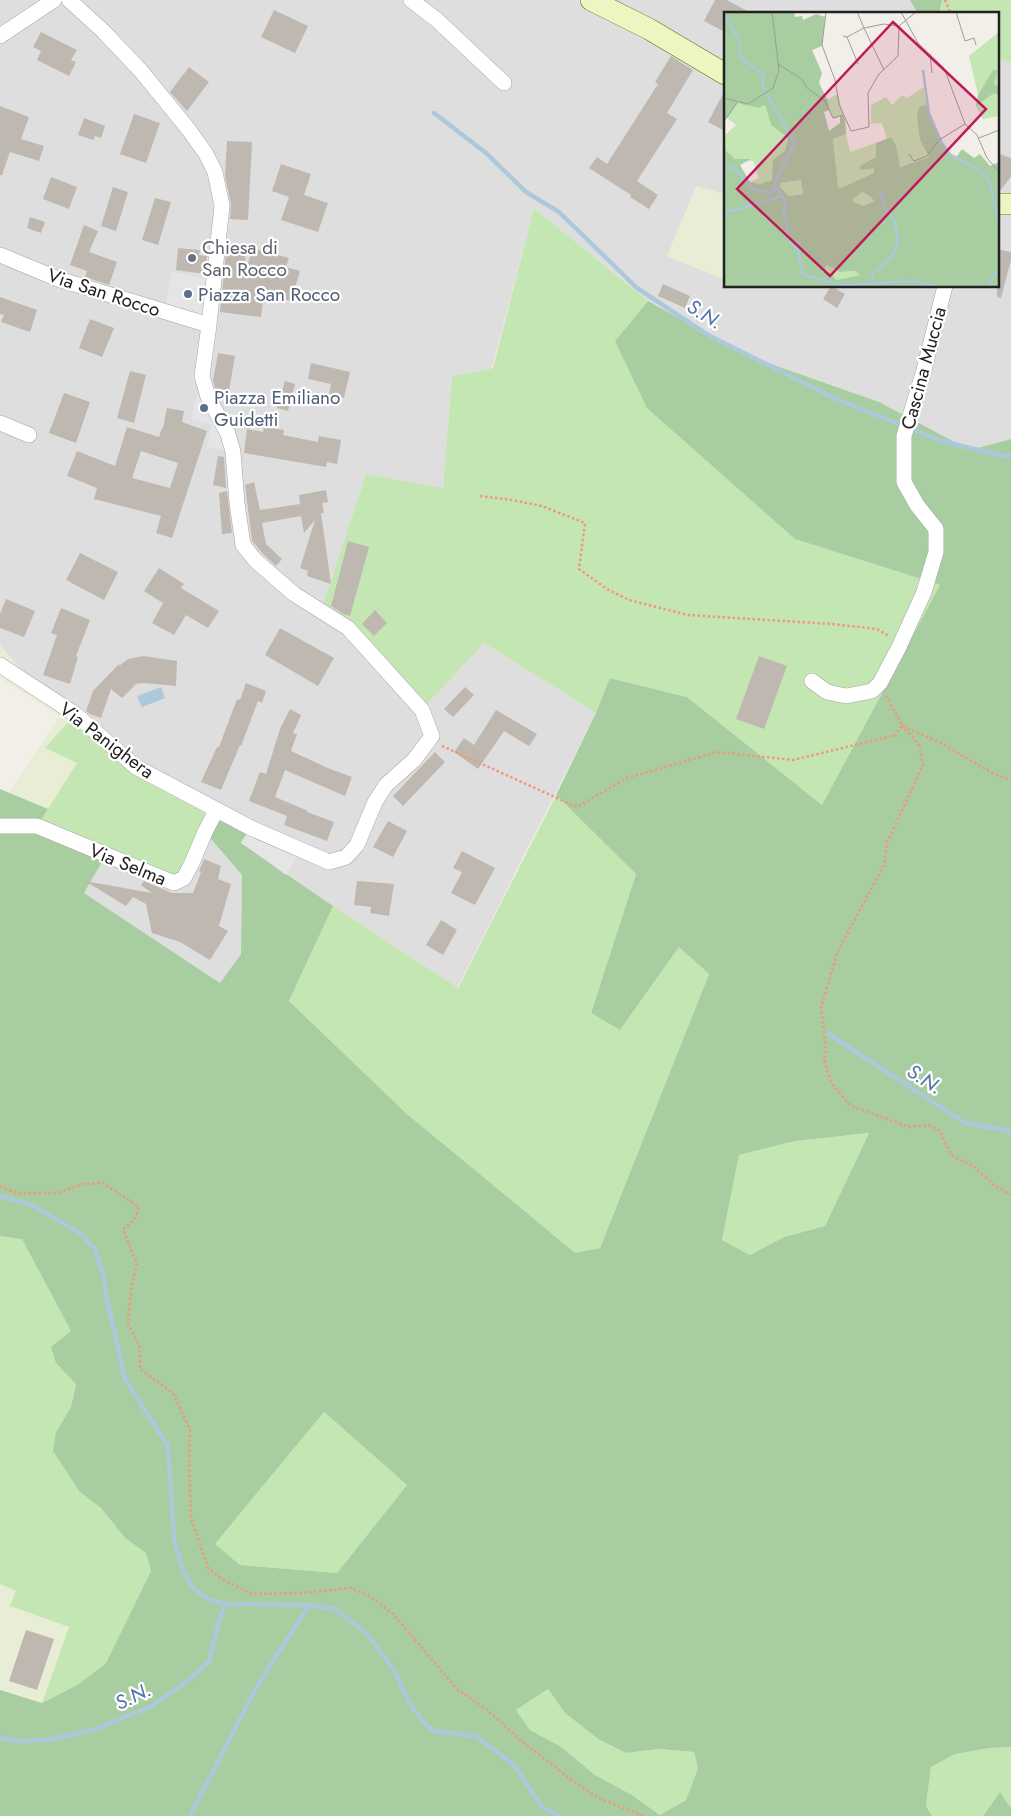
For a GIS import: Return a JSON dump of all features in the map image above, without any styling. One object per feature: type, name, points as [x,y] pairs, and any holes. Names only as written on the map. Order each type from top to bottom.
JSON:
[{"type":"street","points":[[0,36],[54,0]]},
{"type":"street","points":[[69,0],[103,31],[141,71],[206,154],[215,172],[222,206],[202,376],[208,397],[228,434],[233,452],[237,504],[243,545],[256,561],[294,594],[348,628],[422,710],[432,736],[429,740]]},
{"type":"street","points":[[411,0],[437,20],[504,84]]},
{"type":"street","points":[[591,0],[649,29],[724,73]]},
{"type":"street","points":[[998,204],[1011,204]]},
{"type":"street","name":"Via San Rocco","points":[[0,254],[58,279],[209,325]]},
{"type":"street","name":"Cascina Muccia","points":[[880,683],[902,642],[924,592],[936,552],[936,529],[917,505],[904,482],[904,436],[924,370],[944,288]]},
{"type":"street","points":[[0,423],[29,435]]},
{"type":"street","name":"Via Panighera","points":[[0,665],[75,714],[136,767],[216,811],[302,852],[329,862],[346,856],[357,846],[375,802],[386,786],[414,760],[429,740]]},
{"type":"street","points":[[812,681],[827,692],[846,696],[872,691],[880,683]]},
{"type":"street","name":"Via Selma","points":[[0,826],[37,826],[174,884],[184,878],[191,866],[216,811]]},
{"type":"path","points":[[945,0],[950,12]]},
{"type":"path","points":[[480,496],[542,506],[585,523],[579,569],[607,589],[629,600],[688,615],[832,624],[877,629],[902,642]]},
{"type":"path","points":[[880,683],[902,725],[919,745],[923,764],[887,843],[884,865],[838,951],[821,1007],[826,1051],[824,1059],[831,1083],[851,1106],[910,1127],[928,1126],[940,1131],[951,1155],[973,1166],[994,1185],[1011,1195]]},
{"type":"path","points":[[429,740],[577,807],[627,778],[717,752],[793,760],[896,735],[902,725]]},
{"type":"path","points":[[902,725],[941,743],[994,774],[1011,780]]},
{"type":"path","points":[[0,1186],[16,1193],[57,1193],[83,1184],[103,1183],[139,1208],[134,1222],[123,1229],[137,1264],[131,1290],[128,1323],[140,1348],[140,1369],[173,1393],[190,1430],[189,1460],[192,1518],[208,1568],[222,1579],[252,1594],[302,1593],[351,1588],[371,1597],[393,1614],[458,1690],[486,1709],[524,1743],[598,1798],[644,1816]]},
{"type":"shaded area","points":[[0,0],[910,0],[917,12],[724,12],[724,288],[998,288],[998,59],[1011,63],[1011,439],[970,450],[879,402],[754,358],[731,347],[648,301],[534,208],[492,368],[452,376],[443,489],[366,474],[323,605],[484,643],[596,713],[457,988],[286,875],[303,846],[134,768],[21,670],[0,645]]},
{"type":"shaded area","name":"Piazza San Rocco","points":[[172,272],[210,279],[204,320],[165,309]]},
{"type":"shaded area","name":"Piazza Emiliano Guidetti","points":[[202,376],[233,452],[207,447],[212,425],[191,418]]},
{"type":"shaded area","points":[[250,829],[297,856],[286,875],[241,842]]},
{"type":"shaded area","points":[[205,832],[242,875],[241,954],[220,983],[84,893],[106,855]]},
{"type":"green space","points":[[910,0],[942,0],[939,12],[917,12]]},
{"type":"green space","points":[[942,0],[1011,0],[1011,63],[998,59],[998,12],[939,12]]},
{"type":"green space","points":[[696,186],[724,194],[724,280],[667,256]]},
{"type":"green space","points":[[534,208],[648,301],[615,341],[795,539],[940,585],[822,805],[687,697],[611,678],[596,713],[484,643],[424,707],[323,605],[366,474],[443,488],[452,376],[493,368]]},
{"type":"green space","points":[[648,301],[754,358],[879,402],[970,450],[1011,439],[1011,1747],[990,1748],[955,1754],[931,1767],[926,1806],[932,1816],[0,1816],[0,1690],[42,1703],[79,1684],[106,1663],[151,1571],[146,1553],[125,1538],[101,1508],[80,1492],[53,1451],[56,1432],[71,1407],[76,1384],[56,1363],[51,1347],[71,1331],[22,1239],[0,1236],[0,789],[48,809],[37,826],[106,855],[84,893],[220,983],[241,954],[242,875],[205,832],[212,810],[250,829],[241,843],[333,906],[289,1001],[407,1114],[575,1253],[600,1248],[709,974],[679,947],[620,1030],[591,1013],[636,874],[556,795],[596,713],[610,678],[687,697],[822,805],[940,585],[795,539],[647,408],[615,341]],"holes":[[[869,1133],[825,1226],[784,1237],[750,1255],[722,1240],[739,1155],[795,1141]],[[324,1412],[407,1485],[337,1573],[240,1565],[215,1544]],[[548,1689],[565,1713],[598,1739],[626,1753],[659,1749],[694,1752],[698,1768],[686,1800],[660,1815],[632,1795],[595,1775],[560,1746],[530,1730],[516,1710]]]},
{"type":"green space","points":[[0,645],[21,670],[74,715],[46,748],[77,763],[48,809],[9,793],[59,716],[0,678]]},
{"type":"green space","points":[[74,715],[134,768],[212,810],[174,883],[37,826],[77,763],[45,748]]},
{"type":"green space","points":[[556,795],[636,874],[591,1013],[620,1030],[679,947],[709,974],[600,1248],[575,1254],[407,1114],[289,1001],[333,906],[458,988]]},
{"type":"green space","points":[[869,1133],[825,1226],[784,1237],[750,1255],[722,1240],[739,1155],[795,1141]]},
{"type":"green space","points":[[0,1236],[22,1238],[71,1331],[56,1363],[76,1383],[71,1407],[56,1432],[80,1492],[101,1508],[125,1538],[146,1553],[151,1571],[106,1663],[79,1684],[42,1703],[69,1627],[10,1606],[16,1591],[0,1584]]},
{"type":"green space","points":[[324,1412],[407,1485],[337,1573],[240,1565],[215,1544]]},
{"type":"green space","points":[[0,1584],[16,1591],[11,1607],[69,1627],[42,1703],[0,1690]]},
{"type":"green space","points":[[548,1689],[565,1713],[598,1739],[626,1753],[659,1749],[694,1752],[698,1768],[686,1800],[660,1815],[632,1795],[595,1775],[560,1746],[530,1730],[516,1710]]},
{"type":"green space","points":[[1011,1747],[1011,1808],[1000,1792],[983,1816],[932,1816],[926,1806],[931,1767],[955,1754],[990,1748]]},
{"type":"green space","points":[[1000,1792],[1011,1808],[1011,1816],[983,1816]]},
{"type":"water","points":[[161,687],[165,698],[142,707],[137,696]]},
{"type":"building","points":[[715,0],[727,0],[749,12],[724,12],[724,31],[704,21]]},
{"type":"building","points":[[274,10],[308,26],[295,53],[261,37]]},
{"type":"building","points":[[41,32],[77,50],[71,60],[76,62],[69,76],[37,60],[41,51],[33,47]]},
{"type":"building","points":[[671,56],[693,70],[667,113],[677,119],[637,181],[658,195],[649,209],[589,168],[597,157],[607,164],[658,84],[655,82]]},
{"type":"building","points":[[189,67],[209,82],[187,111],[170,92]]},
{"type":"building","points":[[724,92],[724,130],[708,122]]},
{"type":"building","points":[[0,106],[29,117],[21,139],[44,146],[39,161],[10,152],[2,175],[0,175]]},
{"type":"building","points":[[134,114],[160,123],[146,163],[120,154]]},
{"type":"building","points":[[84,118],[105,126],[101,138],[95,136],[93,140],[78,135]]},
{"type":"building","points":[[227,141],[252,142],[248,220],[230,219],[231,204],[225,176]]},
{"type":"building","points":[[998,153],[1011,158],[1011,177],[999,192]]},
{"type":"building","points":[[281,164],[311,174],[304,195],[328,203],[318,232],[281,220],[289,197],[272,191]]},
{"type":"building","points":[[51,177],[77,187],[69,209],[43,199]]},
{"type":"building","points":[[113,187],[128,192],[116,231],[101,226]]},
{"type":"building","points":[[155,198],[171,202],[158,245],[142,240]]},
{"type":"building","points":[[30,217],[45,222],[41,233],[27,228]]},
{"type":"building","points":[[84,225],[98,231],[89,252],[117,262],[109,285],[85,277],[87,271],[70,265]]},
{"type":"building","points":[[227,243],[246,245],[245,266],[247,266],[253,248],[289,258],[286,267],[300,271],[291,301],[264,294],[261,317],[220,312]]},
{"type":"building","name":"Chiesa di San Rocco","points":[[178,248],[200,250],[199,255],[207,256],[205,274],[176,270]]},
{"type":"building","points":[[998,249],[1011,252],[1011,260],[1001,298],[997,297]]},
{"type":"building","points":[[663,284],[690,296],[685,308],[658,296]]},
{"type":"building","points":[[830,288],[834,288],[845,294],[837,308],[823,299]]},
{"type":"building","points":[[0,297],[37,310],[30,332],[1,322],[4,315],[0,314]]},
{"type":"building","points":[[90,319],[114,328],[102,357],[79,348]]},
{"type":"building","points":[[218,353],[235,356],[228,396],[217,394],[213,381]]},
{"type":"building","points":[[311,363],[350,372],[344,398],[329,395],[331,384],[308,379]]},
{"type":"building","points":[[130,371],[146,375],[134,423],[117,418]]},
{"type":"building","points":[[285,381],[295,384],[288,411],[277,408]]},
{"type":"building","points":[[64,393],[90,402],[76,443],[49,433]]},
{"type":"building","points":[[167,408],[184,411],[182,422],[207,431],[172,538],[156,533],[161,516],[94,499],[97,488],[67,476],[77,451],[115,466],[127,427],[159,437]],"holes":[[[141,451],[178,463],[170,488],[132,478]]]},
{"type":"building","points":[[264,427],[284,430],[283,435],[318,442],[319,436],[341,440],[337,464],[327,462],[326,467],[244,453],[247,429],[263,432]]},
{"type":"building","points":[[218,456],[224,457],[226,488],[213,485]]},
{"type":"building","points":[[254,482],[260,510],[300,504],[299,495],[326,490],[328,502],[322,503],[324,513],[321,513],[331,584],[307,576],[308,571],[300,568],[315,520],[304,533],[301,516],[262,523],[266,544],[282,559],[276,566],[252,541],[245,485]]},
{"type":"building","points":[[227,491],[232,533],[222,534],[219,493]]},
{"type":"building","points":[[348,541],[369,547],[350,616],[331,606]]},
{"type":"building","points":[[80,553],[118,572],[104,600],[66,580]]},
{"type":"building","points":[[159,568],[184,584],[181,588],[219,611],[208,628],[186,615],[174,635],[152,623],[163,603],[144,591]]},
{"type":"building","points":[[6,599],[35,611],[24,637],[0,628],[0,614]]},
{"type":"building","points":[[61,608],[90,620],[76,656],[78,657],[70,684],[43,675],[57,635],[51,633]]},
{"type":"building","points":[[375,610],[387,623],[374,636],[362,624]]},
{"type":"building","points":[[280,628],[334,658],[318,686],[265,655]]},
{"type":"building","points":[[143,656],[177,661],[176,686],[136,684],[122,698],[111,689],[101,718],[86,711],[93,691],[119,664],[119,666],[128,659]]},
{"type":"building","points":[[759,656],[787,666],[764,729],[736,719]]},
{"type":"building","points":[[246,683],[266,691],[262,703],[258,701],[241,746],[221,790],[201,782],[217,747],[219,747],[237,699],[240,700]]},
{"type":"building","points":[[465,687],[474,695],[453,717],[444,709]]},
{"type":"building","points":[[290,709],[301,715],[293,733],[297,734],[291,751],[352,777],[345,796],[285,770],[275,797],[334,822],[327,841],[284,825],[287,816],[249,801],[260,772],[266,774],[280,729]]},
{"type":"building","points":[[496,710],[537,734],[529,746],[504,731],[478,769],[454,752],[464,738],[474,745]]},
{"type":"building","points":[[435,752],[445,762],[403,806],[393,796]]},
{"type":"building","points":[[388,821],[407,831],[393,857],[373,847]]},
{"type":"building","points":[[462,851],[495,868],[475,905],[451,893],[462,872],[453,868]]},
{"type":"building","points":[[204,859],[221,866],[218,879],[231,884],[219,926],[228,931],[210,960],[180,942],[152,933],[146,904],[133,897],[126,906],[85,881],[152,893],[141,885],[144,881],[172,893],[193,893]]},
{"type":"building","points":[[357,881],[394,884],[389,916],[370,913],[371,907],[354,905]]},
{"type":"building","points":[[441,920],[457,930],[443,955],[426,945]]},
{"type":"building","points":[[26,1630],[54,1639],[37,1690],[9,1681]]},
{"type":"waterway","name":"S.N.","points":[[434,113],[486,153],[526,192],[559,212],[637,288],[708,335],[834,398],[941,441],[1003,456],[1011,455]]},
{"type":"waterway","name":"S.N.","points":[[829,1034],[965,1123],[1011,1131]]},
{"type":"waterway","points":[[0,1196],[34,1206],[81,1234],[95,1249],[104,1277],[125,1379],[168,1446],[174,1538],[182,1569],[193,1588],[209,1600],[226,1604],[309,1605],[335,1609],[366,1633],[394,1670],[409,1702],[420,1718],[433,1731],[476,1736],[514,1765],[542,1807],[559,1816]]},
{"type":"waterway","name":"S.N.","points":[[0,1738],[18,1741],[47,1740],[93,1730],[152,1706],[190,1679],[209,1661],[221,1614],[226,1604]]},
{"type":"waterway","name":"S.N.","points":[[190,1816],[256,1688],[309,1605]]},
{"type":"place","name":"Chiesa di San Rocco","points":[[192,258]]},
{"type":"place","name":"Piazza San Rocco","points":[[188,294]]},
{"type":"place","name":"Piazza Emiliano Guidetti","points":[[204,408]]}]
